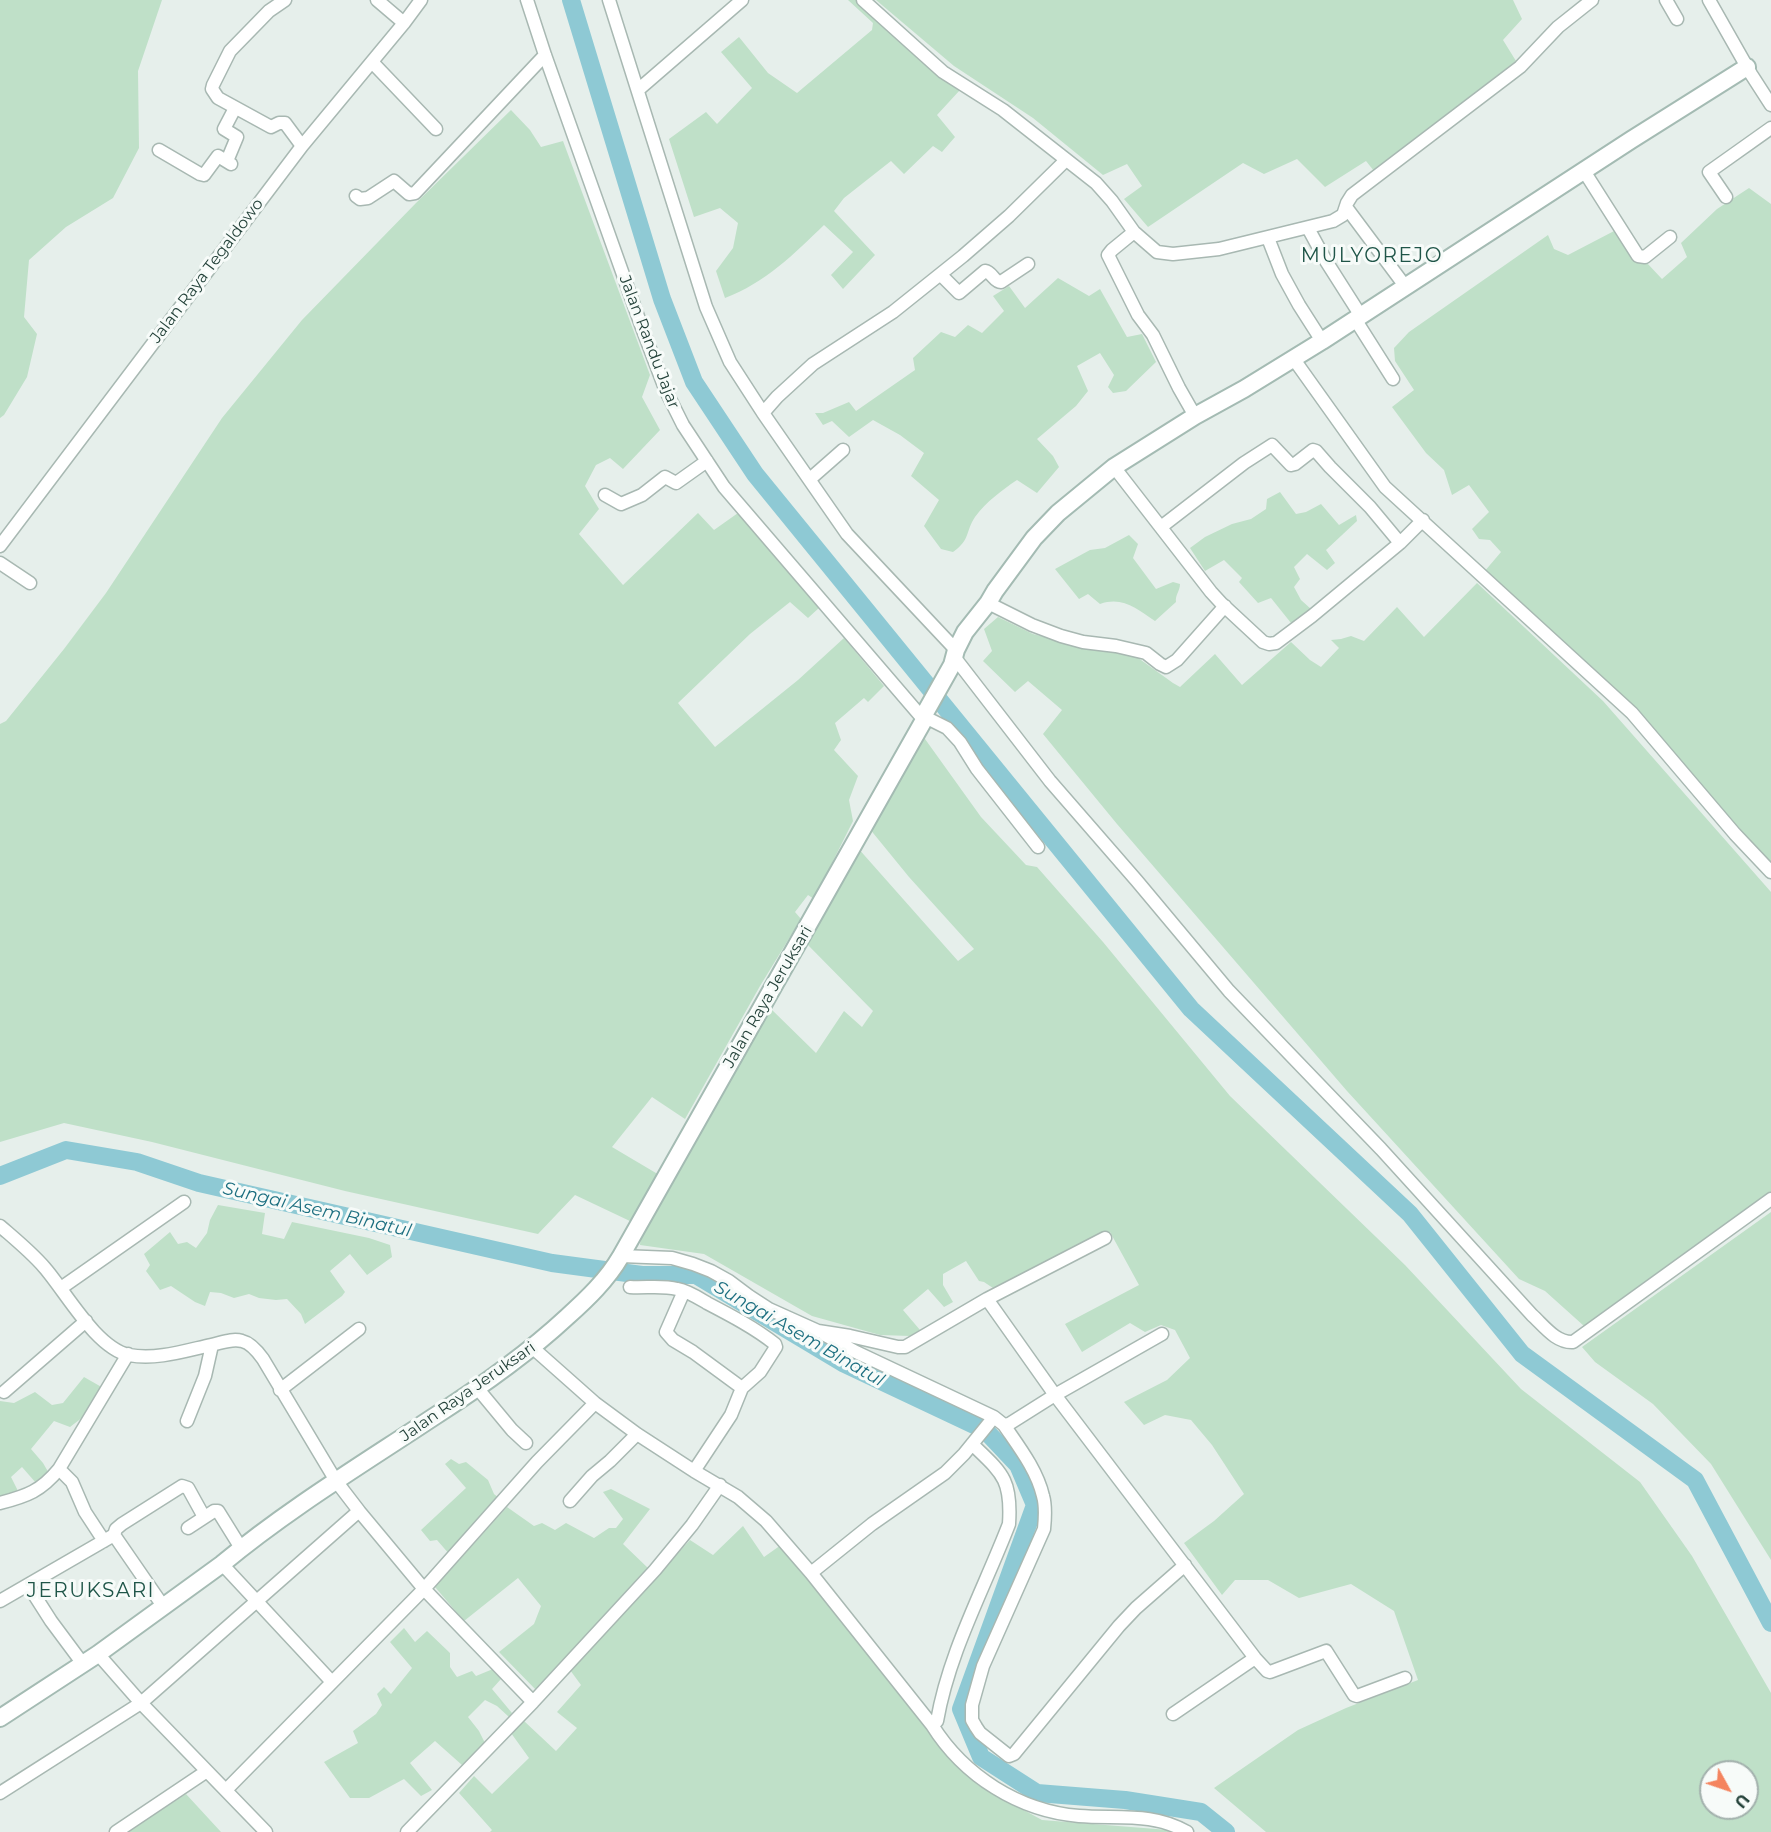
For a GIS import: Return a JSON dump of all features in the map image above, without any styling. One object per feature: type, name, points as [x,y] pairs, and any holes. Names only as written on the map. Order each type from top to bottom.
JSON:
[{"type":"street","points":[[285,0],[269,11],[230,51],[213,85],[214,94],[271,127],[285,123],[302,146]]},
{"type":"street","points":[[377,0],[404,23]]},
{"type":"street","name":"Jalan Raya Tegaldowo","points":[[0,546],[302,146],[421,0]]},
{"type":"street","name":"Jalan Randu Jajar","points":[[527,0],[666,391],[702,465],[724,487],[925,717]]},
{"type":"street","points":[[609,0],[706,307],[730,362],[847,534],[954,658],[1050,781],[1137,880],[1229,991],[1381,1149],[1532,1315],[1559,1339],[1566,1343],[1573,1342],[1771,1199]]},
{"type":"street","points":[[638,90],[742,0]]},
{"type":"street","points":[[863,0],[943,72],[996,104],[1096,183],[1134,232],[1157,252],[1173,254],[1219,249],[1308,228],[1339,218],[1343,215],[1349,199],[1361,188],[1520,67],[1558,27],[1592,0]]},
{"type":"street","points":[[1666,0],[1677,19]]},
{"type":"street","points":[[1709,0],[1771,105]]},
{"type":"street","points":[[356,196],[360,199],[368,198],[394,181],[409,194],[415,194],[545,55]]},
{"type":"street","points":[[372,62],[436,129]]},
{"type":"street","name":"Jalan Raya Jeruksari","points":[[0,1718],[98,1654],[336,1481],[478,1389],[532,1348],[601,1284],[620,1258],[925,717],[965,632],[1034,538],[1058,513],[1114,467],[1322,340],[1747,67]]},
{"type":"street","points":[[159,150],[204,175],[218,156],[229,163],[237,137],[224,129],[235,108]]},
{"type":"street","points":[[1726,197],[1709,172],[1771,128]]},
{"type":"street","points":[[763,413],[813,364],[893,312],[941,275],[1009,216],[1066,160]]},
{"type":"street","points":[[1584,171],[1638,256],[1645,257],[1670,237]]},
{"type":"street","points":[[1346,207],[1405,286]]},
{"type":"street","points":[[1308,228],[1393,379]]},
{"type":"street","points":[[1134,232],[1108,255],[1138,315],[1151,332],[1195,416]]},
{"type":"street","points":[[1268,238],[1282,274],[1322,340]]},
{"type":"street","points":[[941,275],[959,293],[985,271],[1001,282],[1028,264]]},
{"type":"street","points":[[1293,358],[1385,487],[1632,713],[1735,834],[1771,872]]},
{"type":"street","points":[[1161,527],[1272,445],[1291,465],[1313,450],[1317,451],[1370,507],[1400,543]]},
{"type":"street","points":[[810,479],[843,450]]},
{"type":"street","points":[[605,495],[621,504],[642,495],[665,477],[676,483],[702,465]]},
{"type":"street","points":[[1114,467],[1211,592],[1263,642],[1274,644],[1312,616],[1400,543],[1423,520]]},
{"type":"street","points":[[0,563],[30,583]]},
{"type":"street","points":[[988,603],[1032,625],[1061,636],[1146,654],[1166,666],[1177,660],[1225,606]]},
{"type":"street","points":[[925,717],[947,728],[960,742],[976,769],[1038,847]]},
{"type":"street","points":[[61,1288],[184,1202]]},
{"type":"street","points":[[0,1226],[42,1265],[99,1338],[128,1354],[149,1356],[231,1340],[247,1343],[263,1359],[336,1481],[359,1511],[424,1589],[533,1702]]},
{"type":"street","points":[[818,1331],[905,1347],[987,1299],[1105,1238]]},
{"type":"street","points":[[620,1258],[672,1258],[711,1271],[769,1309],[818,1331],[996,1421],[1009,1424],[1162,1334]]},
{"type":"street","points":[[630,1287],[662,1286],[684,1291],[726,1313],[775,1344],[776,1347],[766,1364],[742,1388],[731,1415],[694,1471]]},
{"type":"street","points":[[684,1291],[667,1325],[666,1332],[669,1337],[742,1388]]},
{"type":"street","points":[[987,1299],[1055,1395],[1267,1671],[1270,1672],[1327,1651],[1354,1695],[1405,1678]]},
{"type":"street","points":[[4,1392],[86,1321]]},
{"type":"street","points":[[280,1390],[359,1329]]},
{"type":"street","points":[[187,1421],[205,1376],[212,1345]]},
{"type":"street","points":[[532,1348],[595,1402],[638,1434],[738,1497],[766,1521],[811,1573],[944,1743],[989,1785],[1034,1807],[1058,1813],[1161,1820],[1187,1832]]},
{"type":"street","points":[[0,1503],[35,1491],[47,1483],[59,1469],[128,1354]]},
{"type":"street","points":[[478,1389],[512,1430],[526,1443]]},
{"type":"street","points":[[226,1790],[424,1589],[537,1462],[595,1402]]},
{"type":"street","points":[[811,1573],[872,1524],[945,1473],[996,1421]]},
{"type":"street","points":[[996,1421],[1032,1467],[1044,1497],[1045,1516],[1044,1529],[983,1666],[972,1705],[972,1720],[976,1727],[1009,1756],[1014,1754],[1119,1626],[1185,1565]]},
{"type":"street","points":[[570,1501],[592,1476],[638,1434]]},
{"type":"street","points":[[932,1725],[937,1721],[941,1698],[964,1630],[1009,1524],[1010,1508],[1004,1479],[1000,1471],[973,1443]]},
{"type":"street","points":[[59,1469],[72,1482],[85,1512],[109,1538],[163,1606]]},
{"type":"street","points":[[406,1832],[533,1702],[655,1570],[692,1525],[720,1485]]},
{"type":"street","points":[[0,1601],[109,1538],[122,1524],[182,1486],[188,1488],[204,1517]]},
{"type":"street","points":[[188,1528],[214,1511],[218,1511],[241,1548]]},
{"type":"street","points":[[0,1793],[141,1703],[359,1511]]},
{"type":"street","points":[[222,1564],[332,1682]]},
{"type":"street","points":[[28,1585],[83,1664]]},
{"type":"street","points":[[98,1654],[141,1703],[266,1832]]},
{"type":"street","points":[[1173,1714],[1255,1658]]},
{"type":"street","points":[[116,1832],[207,1771]]},
{"type":"green space","points":[[0,0],[162,0],[138,71],[139,148],[113,198],[66,227],[29,260],[24,317],[37,334],[27,377],[0,418]]},
{"type":"green space","points":[[848,0],[860,0],[960,90],[937,115],[955,137],[942,152],[933,146],[904,174],[891,161],[844,198],[834,211],[875,255],[843,289],[831,275],[853,252],[824,225],[766,276],[740,292],[725,298],[716,271],[733,248],[738,223],[720,208],[694,217],[669,139],[706,112],[717,124],[752,88],[721,52],[739,37],[768,73],[797,93],[872,30],[873,23]]},
{"type":"green space","points":[[876,0],[1513,0],[1522,19],[1503,40],[1516,61],[1374,171],[1366,161],[1325,187],[1297,159],[1264,174],[1243,163],[1148,227],[1124,199],[1142,186],[1127,164],[1103,175],[1033,118],[954,66]]},
{"type":"green space","points":[[511,110],[530,130],[541,147],[563,141],[650,375],[642,397],[660,430],[623,469],[610,458],[596,465],[585,486],[599,509],[579,534],[623,585],[698,513],[714,530],[738,513],[820,607],[808,618],[790,602],[750,634],[678,703],[715,747],[798,680],[844,638],[884,686],[868,702],[864,698],[835,723],[841,740],[834,750],[858,776],[849,800],[853,821],[814,899],[808,895],[795,912],[801,919],[760,986],[685,1119],[652,1097],[612,1147],[661,1176],[632,1222],[575,1195],[538,1234],[345,1191],[152,1142],[64,1123],[0,1142],[0,724],[6,721],[106,593],[222,418],[302,320]]},
{"type":"green space","points":[[1749,188],[1771,204],[1771,867],[1634,708],[1484,572],[1501,552],[1490,540],[1479,539],[1472,529],[1489,512],[1469,485],[1452,495],[1444,470],[1426,453],[1392,407],[1414,390],[1395,361],[1394,348],[1409,332],[1548,235],[1554,249],[1568,255],[1616,230],[1662,279],[1687,257],[1681,243],[1717,209]]},
{"type":"green space","points":[[1058,278],[1089,296],[1100,289],[1127,337],[1142,334],[1156,362],[1126,391],[1113,393],[1108,387],[1114,375],[1100,353],[1077,366],[1088,391],[1076,406],[1037,439],[1053,456],[1059,467],[1037,493],[1017,480],[1011,484],[979,512],[959,547],[953,552],[941,549],[924,526],[939,500],[911,476],[924,453],[900,435],[873,420],[849,437],[832,421],[823,425],[815,413],[823,413],[849,402],[856,411],[915,370],[913,358],[941,332],[955,337],[968,325],[982,333],[1004,311],[993,296],[1009,286],[1025,308]]},
{"type":"green space","points":[[1280,492],[1296,514],[1306,512],[1321,504],[1339,525],[1356,515],[1357,521],[1326,550],[1335,563],[1327,570],[1307,554],[1294,567],[1300,579],[1294,587],[1301,600],[1311,609],[1291,623],[1271,598],[1258,603],[1239,582],[1242,578],[1224,560],[1205,571],[1190,548],[1205,537],[1232,524],[1251,519],[1266,509],[1267,499]]},
{"type":"green space","points":[[1129,535],[1138,544],[1133,558],[1156,589],[1173,582],[1180,584],[1176,602],[1155,621],[1136,608],[1123,603],[1100,604],[1088,594],[1079,599],[1055,569],[1090,550],[1105,548]]},
{"type":"green space","points":[[1477,583],[1603,701],[1771,892],[1771,1193],[1584,1326],[1545,1291],[1519,1279],[1347,1091],[1117,824],[1043,734],[1062,710],[1028,681],[1015,692],[983,661],[992,651],[984,629],[998,617],[1033,634],[1080,646],[1134,655],[1180,687],[1215,654],[1242,685],[1291,642],[1321,667],[1339,648],[1331,640],[1351,636],[1364,641],[1397,607],[1424,637]]},
{"type":"green space","points":[[920,732],[981,817],[1026,865],[1037,867],[1103,942],[1230,1096],[1405,1265],[1521,1389],[1640,1482],[1692,1556],[1771,1693],[1771,1832],[1266,1832],[1214,1788],[1298,1730],[1346,1708],[1418,1680],[1394,1611],[1351,1584],[1299,1598],[1268,1580],[1235,1580],[1222,1595],[1184,1543],[1214,1521],[1244,1494],[1212,1445],[1191,1420],[1165,1415],[1144,1425],[1124,1402],[1167,1380],[1190,1358],[1175,1330],[1161,1325],[1145,1332],[1130,1323],[1082,1352],[1065,1324],[1139,1285],[1110,1232],[993,1288],[979,1281],[966,1261],[943,1274],[943,1285],[953,1302],[944,1307],[928,1289],[903,1310],[920,1330],[910,1336],[880,1335],[812,1316],[704,1254],[640,1245],[641,1232],[769,1007],[816,1053],[844,1011],[862,1027],[873,1011],[805,942],[857,847],[958,961],[974,949],[909,877],[869,828]]},
{"type":"green space","points":[[218,1205],[265,1213],[262,1234],[284,1239],[292,1222],[369,1238],[390,1245],[392,1257],[367,1275],[350,1254],[330,1271],[345,1292],[305,1324],[301,1314],[287,1299],[259,1298],[249,1294],[234,1298],[210,1292],[205,1306],[171,1286],[160,1290],[146,1271],[150,1265],[144,1254],[170,1232],[178,1244],[187,1242],[196,1248],[207,1233],[210,1220]]},
{"type":"green space","points":[[1771,1212],[1771,1560],[1711,1464],[1653,1404],[1595,1362],[1582,1347]]},
{"type":"green space","points":[[84,1377],[105,1389],[83,1417],[70,1427],[54,1421],[31,1449],[50,1475],[36,1483],[22,1467],[11,1477],[19,1493],[0,1500],[0,1401],[14,1403],[35,1392],[52,1405],[63,1403]]},
{"type":"green space","points":[[451,1459],[459,1464],[466,1462],[488,1480],[494,1494],[500,1499],[450,1555],[437,1540],[430,1541],[421,1530],[466,1488],[445,1464]]},
{"type":"green space","points":[[611,1489],[650,1509],[623,1544],[649,1569],[546,1683],[536,1690],[499,1652],[534,1624],[541,1606],[518,1578],[464,1621],[435,1587],[507,1507],[534,1526],[542,1523],[555,1530],[566,1523],[594,1538],[609,1528],[616,1528],[623,1519],[603,1492]]},
{"type":"green space","points":[[743,1526],[764,1557],[781,1545],[882,1668],[932,1737],[978,1785],[1042,1820],[1172,1832],[490,1832],[492,1830],[459,1793],[474,1776],[492,1794],[529,1758],[511,1733],[524,1721],[556,1751],[577,1728],[557,1712],[581,1685],[570,1670],[690,1540],[713,1555]]},
{"type":"green space","points":[[404,1628],[415,1642],[427,1631],[450,1653],[450,1667],[457,1677],[472,1671],[476,1676],[493,1669],[501,1679],[492,1689],[512,1713],[509,1717],[497,1706],[485,1700],[468,1717],[485,1743],[462,1765],[435,1741],[410,1763],[432,1790],[421,1796],[404,1779],[369,1798],[350,1798],[324,1762],[358,1743],[353,1731],[376,1714],[382,1705],[377,1694],[384,1687],[391,1694],[412,1668],[390,1642]]},
{"type":"green space","points":[[186,1794],[221,1832],[127,1832]]},
{"type":"waterway","points":[[571,0],[662,299],[694,382],[755,474],[1191,1009],[1410,1214],[1522,1354],[1695,1480],[1771,1623]]},
{"type":"waterway","name":"Sungai Asem Binatul","points":[[0,1176],[66,1150],[137,1162],[199,1183],[552,1263],[642,1275],[696,1275],[843,1363],[985,1430],[1018,1465],[1035,1505],[961,1709],[981,1757],[1037,1793],[1125,1800],[1201,1812],[1226,1832]]},
{"type":"district","name":"MULYOREJO","points":[[1372,256]]},
{"type":"district","name":"JERUKSARI","points":[[91,1591]]}]
